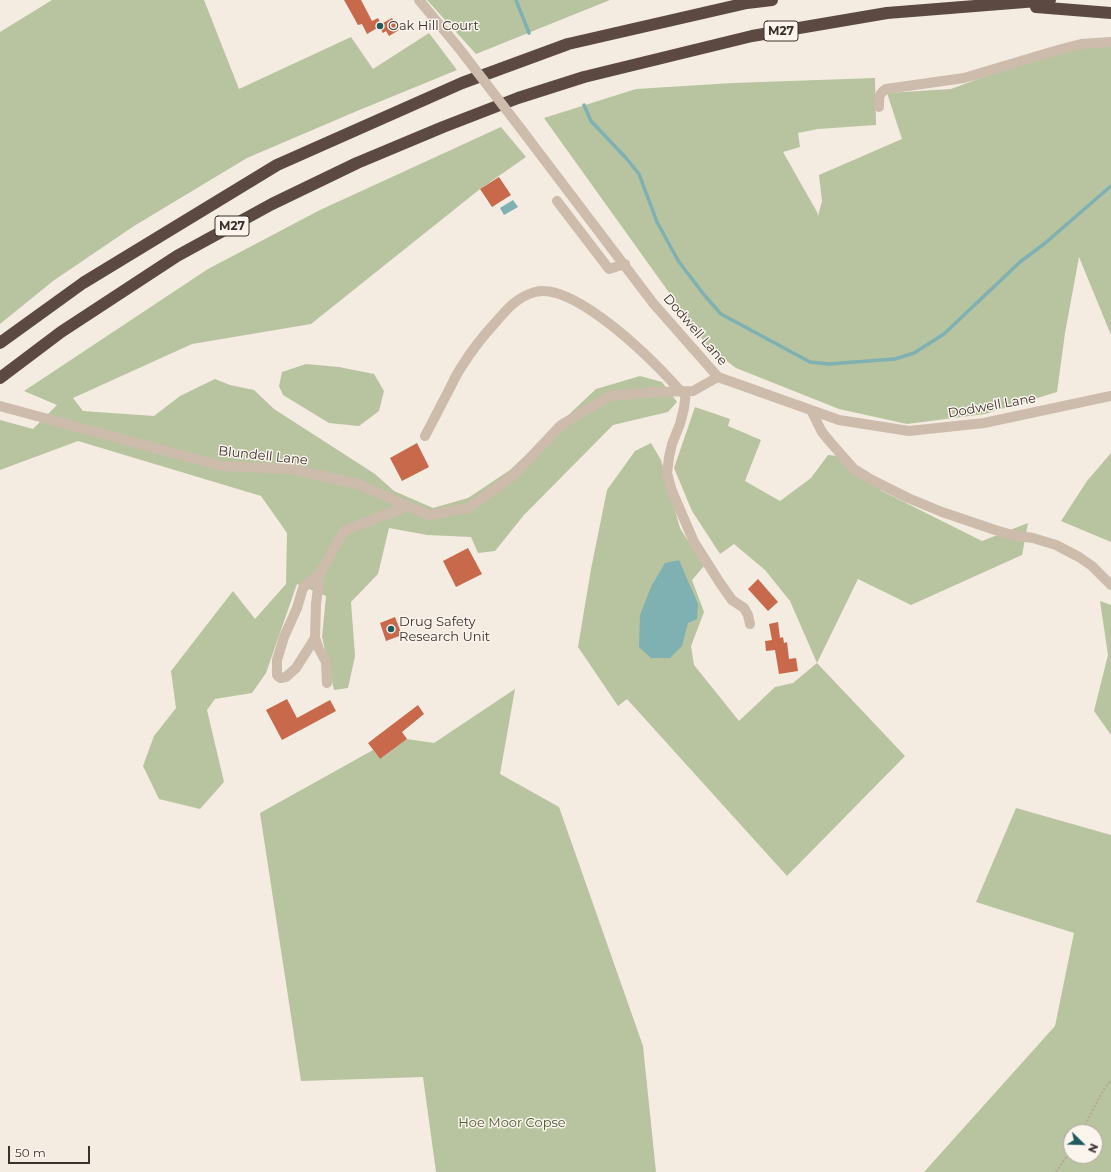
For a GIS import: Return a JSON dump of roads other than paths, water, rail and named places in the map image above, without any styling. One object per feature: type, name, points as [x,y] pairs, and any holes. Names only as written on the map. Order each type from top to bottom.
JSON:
[{"type":"highway","name":"M27","points":[[0,343],[83,283],[277,165],[462,83],[568,44],[747,3],[772,0]]},
{"type":"highway","name":"M27","points":[[0,378],[61,332],[177,256],[272,204],[357,163],[518,98],[584,77],[752,36],[887,13],[1004,5],[1050,0]]},
{"type":"highway","name":"M27","points":[[1004,5],[1111,13]]},
{"type":"street","name":"Dodwell Lane","points":[[419,0],[458,47],[625,264],[653,303],[718,377],[839,420],[909,431],[984,423],[1111,396]]},
{"type":"street","points":[[879,107],[879,97],[881,92],[886,89],[964,78],[1081,44],[1111,42]]},
{"type":"street","points":[[557,201],[609,269],[625,264]]},
{"type":"street","points":[[426,436],[461,367],[481,339],[509,307],[518,299],[537,291],[562,294],[571,298],[603,319],[644,353],[683,392],[684,408],[668,457],[667,473],[672,491],[694,542],[732,600],[744,608],[748,615],[750,624]]},
{"type":"street","name":"Blundell Lane","points":[[0,406],[222,466],[291,469],[358,484],[429,515],[468,508],[514,475],[561,425],[610,396],[655,392],[694,391],[718,377]]},
{"type":"street","points":[[811,410],[822,432],[830,443],[854,469],[872,480],[908,498],[942,512],[1012,535],[1033,538],[1056,545],[1079,556],[1092,566],[1111,585]]},
{"type":"street","points":[[315,638],[296,668],[286,677],[280,678],[277,675],[277,660],[284,637],[297,608],[303,588],[320,573],[344,532],[408,506]]},
{"type":"street","points":[[320,573],[316,604],[315,638],[326,662],[327,683]]},
{"type":"water","points":[[513,200],[518,207],[504,215],[500,208]]},
{"type":"water","points":[[679,560],[698,604],[697,619],[688,623],[682,646],[670,658],[651,658],[639,647],[640,615],[651,587],[665,563]]},
{"type":"waterway","points":[[516,0],[529,33]]},
{"type":"waterway","points":[[584,105],[591,121],[639,174],[657,222],[679,262],[705,296],[721,314],[810,362],[829,364],[895,359],[914,353],[944,334],[1020,262],[1044,244],[1111,186]]},
{"type":"place","name":"Oak Hill Court","points":[[380,26]]},
{"type":"place","name":"Drug Safety Research Unit","points":[[391,629]]},
{"type":"park label","name":"Hoe Moor Copse","points":[[512,1123]]}]
